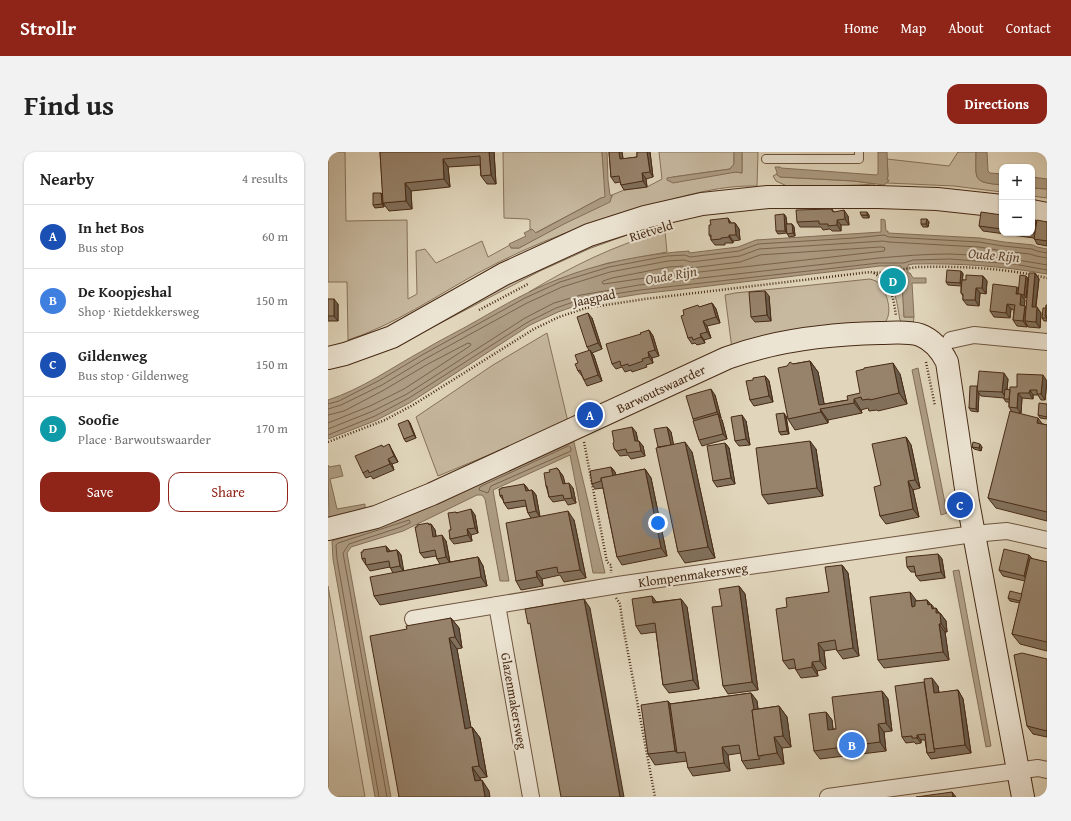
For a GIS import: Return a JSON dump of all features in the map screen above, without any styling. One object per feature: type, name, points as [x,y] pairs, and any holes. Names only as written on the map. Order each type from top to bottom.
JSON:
[{"type":"street","name":"Rietveld","points":[[328,358],[345,354],[392,337],[504,274],[589,235],[645,217],[702,204],[768,196],[937,199],[999,206]]},
{"type":"street","points":[[1035,212],[1047,214]]},
{"type":"street","name":"Barwoutswaarder","points":[[328,530],[376,516],[432,494],[727,358],[748,351],[767,346],[814,338],[856,333],[898,333],[920,335],[927,339],[944,343]]},
{"type":"street","points":[[1023,797],[1011,772],[947,362],[943,354],[944,343],[974,335],[1047,342]]},
{"type":"street","name":"Klompenmakersweg","points":[[413,619],[618,585],[973,534],[1007,531],[1047,540]]},
{"type":"street","name":"Glazenmakersweg","points":[[497,605],[531,797]]},
{"type":"street","points":[[828,797],[1038,768],[1047,770]]},
{"type":"lane","points":[[766,159],[859,159],[859,152]]},
{"type":"path","name":"Jaagpad","points":[[328,442],[385,420],[413,405],[507,345],[543,324],[586,308],[645,299],[870,272],[896,271],[909,268],[950,267],[991,269],[1047,278]]},
{"type":"path","points":[[888,286],[893,274],[896,271]]},
{"type":"path","points":[[874,273],[882,278],[888,286],[894,299],[898,333]]},
{"type":"path","points":[[477,311],[530,283]]},
{"type":"path","points":[[578,426],[585,446],[607,562],[611,566],[611,574],[618,585],[616,599],[620,604],[624,634],[655,797]]},
{"type":"shaded area","points":[[328,152],[345,152],[346,221],[407,220],[408,299],[417,294],[416,251],[425,249],[436,263],[482,241],[488,257],[510,245],[511,248],[519,248],[612,197],[612,195],[624,190],[647,187],[662,179],[659,152],[734,152],[734,164],[730,169],[673,177],[736,172],[742,173],[742,152],[758,152],[757,186],[732,187],[695,193],[589,224],[521,251],[478,273],[414,310],[365,334],[348,340],[347,282],[328,282]]},
{"type":"shaded area","points":[[503,152],[602,152],[606,197],[601,198],[535,233],[532,229],[530,230],[530,220],[504,218]]},
{"type":"shaded area","points":[[958,152],[976,152],[976,174],[978,178],[985,183],[999,185],[999,192],[954,186],[887,183],[888,182],[886,180],[888,176],[887,159],[949,166]]},
{"type":"shaded area","points":[[777,174],[780,177],[854,181],[875,184],[789,187],[776,181],[773,176]]},
{"type":"shaded area","points":[[1035,188],[1047,189],[1047,198],[1035,196]]},
{"type":"shaded area","points":[[694,216],[652,226],[591,248],[540,271],[408,340],[518,275],[638,227]]},
{"type":"shaded area","points":[[665,231],[667,252],[608,263],[559,279],[529,292],[562,273],[612,249]]},
{"type":"shaded area","points":[[902,272],[904,317],[914,317],[913,324],[905,325],[900,320],[893,291],[881,275]]},
{"type":"shaded area","points":[[870,279],[880,284],[889,305],[886,322],[882,325],[732,349],[725,295]]},
{"type":"shaded area","points":[[547,333],[568,422],[438,476],[416,417],[493,365]]},
{"type":"shaded area","points":[[328,586],[365,797],[328,797]]},
{"type":"water","points":[[602,152],[607,152],[608,180],[610,195],[612,195],[610,202],[519,248],[511,248],[509,244],[526,236],[524,233],[532,229],[536,233],[605,197]]},
{"type":"water","points":[[734,152],[742,152],[742,173],[736,172],[673,183],[667,180],[667,178],[730,169],[734,164]]},
{"type":"water","points":[[878,152],[887,152],[887,180],[889,180],[884,185],[854,181],[780,177],[777,175],[775,167],[877,175]]},
{"type":"water","points":[[976,152],[987,152],[988,171],[990,173],[999,174],[999,185],[981,181],[976,174]]},
{"type":"water","points":[[1035,177],[1047,179],[1047,189],[1035,188]]},
{"type":"water","name":"Oude Rijn","points":[[881,219],[885,220],[886,231],[888,231],[888,233],[980,238],[1033,245],[1047,249],[1047,274],[980,266],[930,264],[908,265],[908,273],[910,273],[913,278],[926,278],[926,283],[912,283],[914,317],[904,317],[901,266],[880,266],[640,294],[584,303],[558,312],[530,325],[411,402],[377,420],[328,439],[328,400],[365,384],[507,303],[574,273],[622,260],[656,254],[689,251],[689,253],[738,247],[756,240],[881,232]]},
{"type":"water","points":[[918,368],[947,513],[941,515],[912,370]]},
{"type":"water","points":[[573,438],[605,573],[593,573],[570,455],[493,490],[509,581],[500,581],[485,499],[482,495],[477,495],[403,531],[351,547],[347,553],[391,797],[375,797],[333,559],[332,541],[402,518]]},
{"type":"water","points":[[328,465],[329,467],[340,465],[343,476],[330,479],[337,509],[365,504],[365,509],[329,520]]},
{"type":"water","points":[[959,570],[991,746],[986,747],[953,571]]},
{"type":"building","points":[[380,152],[489,152],[491,175],[481,176],[480,156],[443,159],[444,179],[405,183],[406,201],[383,203]]},
{"type":"building","points":[[609,152],[619,152],[620,159],[637,157],[637,152],[647,152],[650,172],[642,173],[643,181],[621,185],[619,176],[611,177]]},
{"type":"building","points":[[373,193],[381,193],[382,204],[373,205]]},
{"type":"building","points":[[832,209],[834,212],[844,210],[845,219],[837,220],[837,225],[828,226],[828,224],[819,224],[819,221],[797,222],[796,210]]},
{"type":"building","points":[[860,212],[867,212],[867,215],[861,215]]},
{"type":"building","points":[[981,212],[999,215],[999,229],[979,226]]},
{"type":"building","points":[[784,214],[785,231],[776,231],[775,215]]},
{"type":"building","points":[[728,218],[729,223],[735,223],[736,235],[729,235],[729,237],[711,240],[711,235],[709,235],[709,225],[711,225],[710,220]]},
{"type":"building","points":[[921,219],[927,219],[926,224],[921,224]]},
{"type":"building","points":[[1037,220],[1047,222],[1047,241],[1034,239]]},
{"type":"building","points":[[786,224],[792,224],[793,233],[787,234]]},
{"type":"building","points":[[947,270],[961,271],[960,283],[946,282]]},
{"type":"building","points":[[1029,273],[1035,273],[1032,307],[1037,307],[1036,322],[1025,321]]},
{"type":"building","points":[[966,275],[983,276],[982,288],[976,288],[975,300],[963,300],[963,294],[961,293],[962,280],[966,280]]},
{"type":"building","points":[[1020,275],[1026,276],[1024,295],[1018,294]]},
{"type":"building","points":[[993,284],[1017,287],[1016,294],[1021,294],[1020,305],[1025,306],[1023,321],[1013,320],[1015,305],[1007,304],[1006,313],[990,311]]},
{"type":"building","points":[[765,291],[767,315],[751,317],[749,292]]},
{"type":"building","points":[[328,299],[334,299],[334,316],[328,316]]},
{"type":"building","points":[[712,303],[716,317],[703,321],[707,332],[700,334],[701,337],[693,340],[692,337],[688,338],[681,316],[684,315],[683,310],[698,305],[699,307]]},
{"type":"building","points":[[1046,305],[1047,316],[1045,316]]},
{"type":"building","points":[[1043,308],[1046,308],[1045,316],[1047,318],[1042,318]]},
{"type":"building","points":[[588,313],[598,343],[587,347],[577,317]]},
{"type":"building","points":[[649,330],[655,350],[648,352],[649,357],[629,366],[628,364],[621,366],[620,361],[612,364],[606,344],[641,334],[640,333]]},
{"type":"building","points":[[590,350],[598,375],[584,380],[580,370],[578,371],[575,364],[578,363],[575,355]]},
{"type":"building","points":[[810,361],[819,405],[848,400],[847,396],[860,393],[856,371],[864,368],[893,363],[899,393],[870,400],[862,400],[861,397],[854,399],[854,403],[820,409],[821,412],[788,419],[778,368],[787,366],[790,362],[793,364]]},
{"type":"building","points":[[979,371],[1004,373],[1002,392],[977,391]]},
{"type":"building","points":[[1017,374],[1043,375],[1041,394],[1037,394],[1037,390],[1030,390],[1029,393],[1018,393],[1017,408],[1009,407],[1010,387],[1017,387]]},
{"type":"building","points":[[765,376],[769,396],[750,400],[746,381]]},
{"type":"building","points":[[970,386],[977,386],[976,409],[969,408]]},
{"type":"building","points":[[711,389],[717,412],[693,419],[686,396]]},
{"type":"building","points":[[1005,389],[1010,390],[1009,399],[1004,399]]},
{"type":"building","points":[[1039,403],[1047,404],[1047,417],[1038,415]]},
{"type":"building","points":[[1010,411],[1038,418],[1037,423],[1047,425],[1047,512],[988,498]]},
{"type":"building","points":[[784,413],[787,431],[779,432],[776,414]]},
{"type":"building","points":[[718,414],[723,434],[699,440],[693,421]]},
{"type":"building","points":[[742,415],[746,439],[735,441],[731,417]]},
{"type":"building","points":[[408,420],[414,435],[404,439],[398,424]]},
{"type":"building","points":[[632,427],[635,441],[639,441],[641,451],[627,453],[626,449],[616,451],[613,443],[612,431]]},
{"type":"building","points":[[667,427],[671,445],[658,447],[654,429]]},
{"type":"building","points":[[906,437],[915,480],[908,481],[913,509],[880,516],[874,487],[881,485],[872,444]]},
{"type":"building","points":[[810,441],[817,488],[762,495],[756,448]]},
{"type":"building","points":[[685,442],[708,547],[678,552],[656,448]]},
{"type":"building","points":[[973,442],[980,444],[979,448],[972,447]]},
{"type":"building","points":[[725,443],[731,478],[713,481],[707,446]]},
{"type":"building","points":[[389,444],[394,456],[388,459],[390,464],[369,473],[368,470],[363,473],[355,456],[382,445],[383,447]]},
{"type":"building","points":[[611,467],[613,476],[601,478],[601,481],[592,484],[590,471]]},
{"type":"building","points":[[557,468],[563,484],[569,483],[572,498],[564,499],[563,495],[549,497],[544,473],[550,472],[549,470]]},
{"type":"building","points":[[645,469],[661,548],[617,557],[601,478]]},
{"type":"building","points":[[524,484],[526,491],[532,490],[536,511],[528,513],[525,500],[504,503],[502,495],[500,496],[499,489],[501,488]]},
{"type":"building","points":[[471,509],[475,528],[467,529],[468,535],[450,539],[449,530],[451,530],[448,513],[456,513]]},
{"type":"building","points":[[568,511],[580,570],[558,573],[557,567],[536,571],[537,577],[516,581],[506,523]]},
{"type":"building","points":[[428,523],[429,525],[431,524],[433,537],[442,535],[446,557],[437,559],[435,550],[420,553],[415,527],[417,527],[417,525]]},
{"type":"building","points":[[386,546],[387,552],[397,550],[400,566],[390,568],[389,561],[366,565],[365,558],[362,559],[361,552],[363,552],[363,550]]},
{"type":"building","points":[[1004,549],[1029,555],[1024,576],[999,570]]},
{"type":"building","points":[[938,554],[941,572],[916,576],[914,566],[907,567],[906,557]]},
{"type":"building","points":[[478,557],[481,577],[374,596],[370,577]]},
{"type":"building","points":[[1030,558],[1047,562],[1047,642],[1012,634]]},
{"type":"building","points":[[842,565],[853,648],[837,651],[835,640],[818,643],[820,661],[812,662],[812,667],[796,670],[794,659],[783,661],[776,609],[787,607],[786,598],[829,592],[825,567]]},
{"type":"building","points":[[739,586],[752,682],[723,686],[712,607],[722,606],[719,589]]},
{"type":"building","points":[[1010,591],[1022,594],[1020,601],[1008,598]]},
{"type":"building","points":[[910,592],[912,607],[915,606],[915,601],[927,600],[928,605],[931,604],[932,609],[936,608],[936,613],[940,613],[941,624],[939,624],[943,652],[878,660],[870,597]]},
{"type":"building","points":[[652,596],[653,603],[681,599],[693,680],[663,685],[655,623],[636,626],[632,599]]},
{"type":"building","points":[[584,599],[620,797],[561,797],[530,623],[528,624],[525,609]]},
{"type":"building","points":[[451,618],[455,637],[449,638],[465,729],[472,727],[479,766],[472,767],[475,781],[482,780],[485,797],[399,797],[370,636],[407,629],[406,626]]},
{"type":"building","points":[[1022,653],[1047,659],[1047,731],[1027,726],[1014,655]]},
{"type":"building","points":[[932,678],[934,693],[958,690],[965,745],[934,749],[924,679]]},
{"type":"building","points":[[924,682],[935,752],[927,753],[925,734],[917,735],[917,738],[912,738],[912,736],[902,737],[895,686]]},
{"type":"building","points":[[882,691],[886,723],[878,724],[880,742],[814,751],[809,714],[826,712],[828,730],[836,729],[832,697]]},
{"type":"building","points":[[751,693],[754,709],[752,710],[758,756],[760,759],[742,761],[739,745],[722,747],[724,763],[688,768],[685,752],[677,753],[670,704]]},
{"type":"building","points":[[668,701],[675,751],[648,754],[641,705]]},
{"type":"building","points":[[779,706],[783,736],[774,737],[777,753],[758,756],[752,710]]},
{"type":"building","points":[[952,792],[953,797],[916,797]]},
{"type":"place","name":"Soofie","points":[[893,281]]},
{"type":"place","name":"In het Bos","points":[[590,415]]},
{"type":"place","name":"Gildenweg","points":[[960,505]]},
{"type":"place","name":"De Koopjeshal","points":[[852,745]]}]
